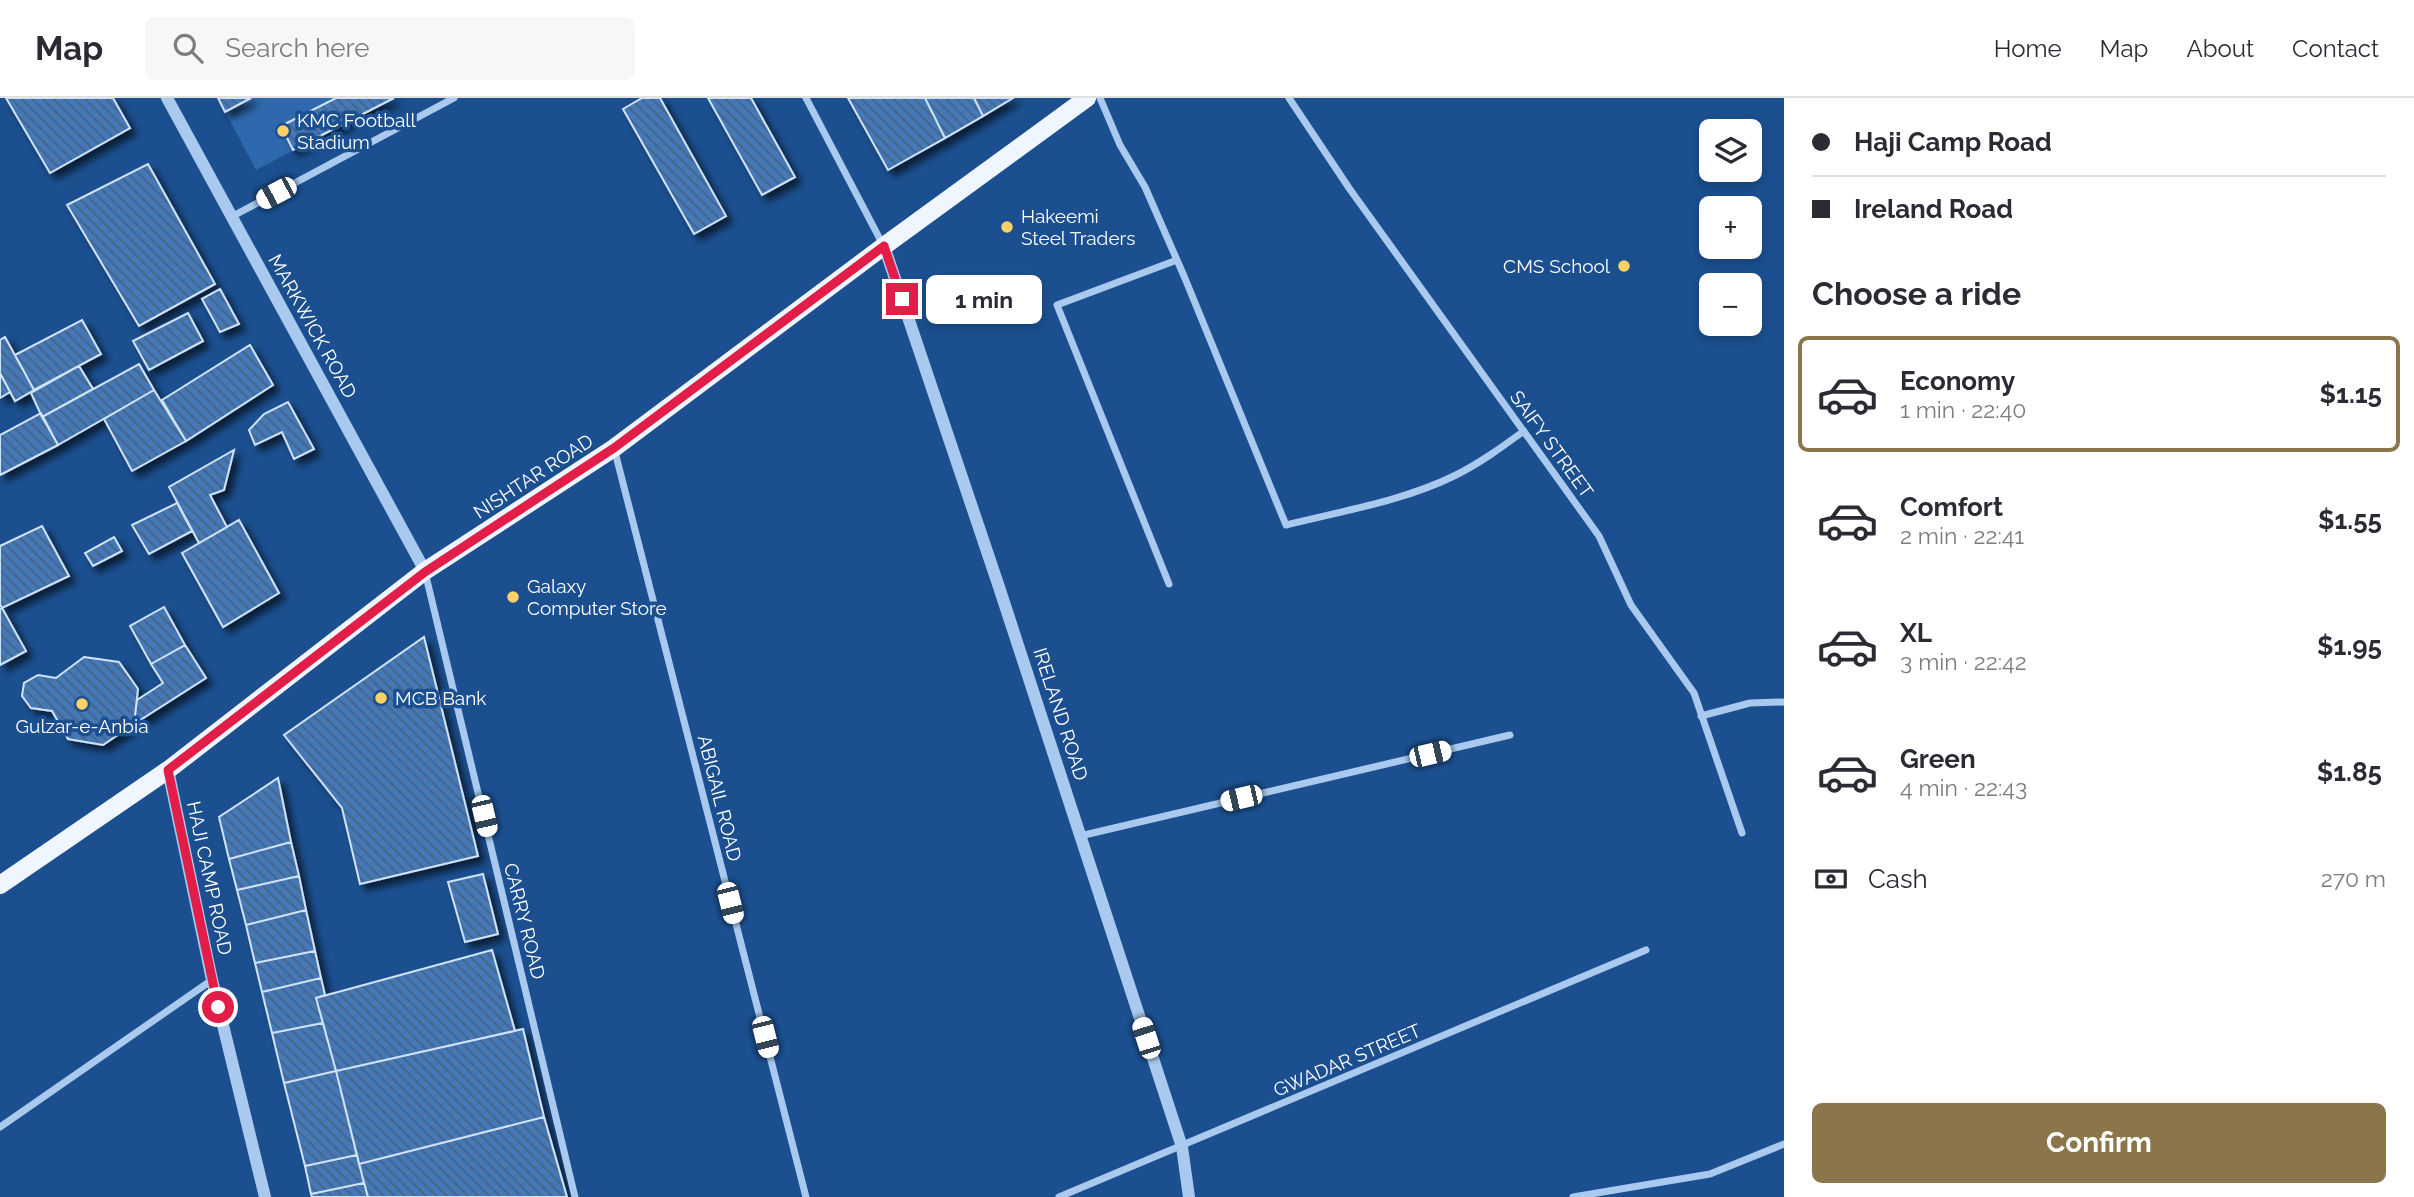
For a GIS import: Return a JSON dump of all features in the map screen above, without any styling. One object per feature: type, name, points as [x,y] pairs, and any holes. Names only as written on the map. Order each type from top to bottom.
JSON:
[{"type":"main road","name":"NISHTAR ROAD","points":[[0,885],[168,770],[425,572],[614,448],[1087,98]]},
{"type":"street","name":"MARKWICK ROAD","points":[[167,98],[425,572]]},
{"type":"street","points":[[231,217],[454,98]]},
{"type":"street","points":[[806,98],[884,246]]},
{"type":"street","points":[[1100,98],[1120,145],[1145,187],[1177,260],[1286,525],[1411,494],[1456,475],[1497,451],[1524,431]]},
{"type":"street","name":"SAIFY STREET","points":[[1289,98],[1349,188],[1600,536],[1631,605],[1694,693],[1742,832]]},
{"type":"street","name":"IRELAND ROAD","points":[[884,246],[999,587],[1182,1147],[1189,1197]]},
{"type":"street","points":[[1169,584],[1058,304],[1177,260]]},
{"type":"street","name":"ABIGAIL ROAD","points":[[614,448],[806,1197]]},
{"type":"street","name":"CARRY ROAD","points":[[425,572],[575,1197]]},
{"type":"street","points":[[1702,716],[1750,703],[1784,702]]},
{"type":"street","points":[[1080,836],[1510,735]]},
{"type":"street","name":"HAJI CAMP ROAD","points":[[168,770],[212,981],[265,1197]]},
{"type":"street","name":"GWADAR STREET","points":[[1059,1197],[1646,950]]},
{"type":"street","points":[[0,1127],[212,981]]},
{"type":"street","points":[[1573,1197],[1710,1174],[1784,1144]]},
{"type":"shaded area","name":"KMC Football Stadium","points":[[218,98],[394,98],[256,170]]},
{"type":"building","points":[[6,98],[113,98],[130,128],[50,173]]},
{"type":"building","points":[[218,98],[251,98],[225,112]]},
{"type":"building","points":[[336,98],[394,98],[293,150],[281,126]]},
{"type":"building","points":[[642,98],[660,98],[726,216],[694,234],[623,109]]},
{"type":"building","points":[[708,98],[751,98],[795,177],[762,195]]},
{"type":"building","points":[[848,98],[925,98],[945,138],[888,170]]},
{"type":"building","points":[[925,98],[974,98],[983,116],[945,138]]},
{"type":"building","points":[[974,98],[1013,98],[983,116]]},
{"type":"building","points":[[148,164],[215,284],[139,326],[67,205]]},
{"type":"building","points":[[220,289],[239,324],[220,332],[202,299]]},
{"type":"building","points":[[188,313],[203,341],[149,370],[133,341]]},
{"type":"building","points":[[82,320],[101,354],[34,390],[15,355]]},
{"type":"building","points":[[5,337],[34,390],[15,401],[0,373],[0,340]]},
{"type":"building","points":[[250,345],[273,385],[186,441],[162,400]]},
{"type":"building","points":[[139,364],[154,390],[58,445],[42,417]]},
{"type":"building","points":[[79,366],[93,389],[42,417],[31,393]]},
{"type":"building","points":[[0,373],[10,392],[0,398]]},
{"type":"building","points":[[154,390],[186,441],[132,471],[104,419]]},
{"type":"building","points":[[288,402],[314,449],[294,459],[282,432],[255,445],[249,430],[264,414]]},
{"type":"building","points":[[41,413],[58,445],[0,475],[0,435]]},
{"type":"building","points":[[234,450],[224,490],[210,495],[227,527],[199,543],[169,487]]},
{"type":"building","points":[[177,503],[192,531],[149,554],[132,525]]},
{"type":"building","points":[[239,520],[279,593],[223,627],[182,553]]},
{"type":"building","points":[[42,526],[69,576],[2,608],[0,546]]},
{"type":"building","points":[[114,537],[122,551],[93,566],[85,553]]},
{"type":"building","points":[[164,607],[185,645],[151,664],[130,626]]},
{"type":"building","points":[[2,608],[26,651],[0,665],[0,609]]},
{"type":"building","points":[[424,637],[478,856],[360,884],[342,808],[284,735]]},
{"type":"building","points":[[185,645],[206,678],[134,724],[137,700],[163,683],[151,664]]},
{"type":"building","name":"Gulzar-e-Anbia","points":[[84,657],[119,662],[138,689],[134,724],[103,745],[68,739],[52,711],[31,708],[22,696],[24,683],[38,675],[56,678]]},
{"type":"building","points":[[278,778],[291,842],[229,859],[219,817]]},
{"type":"building","points":[[291,842],[299,876],[237,890],[229,859]]},
{"type":"building","points":[[483,874],[498,934],[465,942],[448,882]]},
{"type":"building","points":[[299,876],[306,910],[246,925],[237,890]]},
{"type":"building","points":[[306,910],[315,951],[255,963],[246,925]]},
{"type":"building","points":[[492,950],[515,1031],[336,1071],[316,998]]},
{"type":"building","points":[[315,951],[321,978],[262,992],[255,963]]},
{"type":"building","points":[[321,978],[325,995],[316,998],[323,1023],[272,1033],[262,992]]},
{"type":"building","points":[[323,1023],[336,1071],[284,1083],[272,1033]]},
{"type":"building","points":[[523,1029],[544,1117],[359,1164],[336,1071]]},
{"type":"building","points":[[336,1071],[357,1155],[305,1166],[284,1083]]},
{"type":"building","points":[[544,1117],[567,1197],[368,1197],[359,1164]]},
{"type":"building","points":[[357,1155],[364,1183],[311,1194],[305,1166]]},
{"type":"building","points":[[364,1183],[368,1197],[312,1197],[311,1194]]},
{"type":"place","name":"KMC Football Stadium","points":[[283,131]]},
{"type":"place","name":"Hakeemi Steel Traders","points":[[1007,227]]},
{"type":"place","name":"CMS School","points":[[1624,266]]},
{"type":"place","name":"Galaxy Computer Store","points":[[513,597]]},
{"type":"place","name":"MCB Bank","points":[[381,698]]},
{"type":"place","name":"Gulzar-e-Anbia","points":[[82,704]]},
{"type":"route","points":[[218,1007],[168,770],[425,572],[614,448],[884,246],[902,299]]}]
